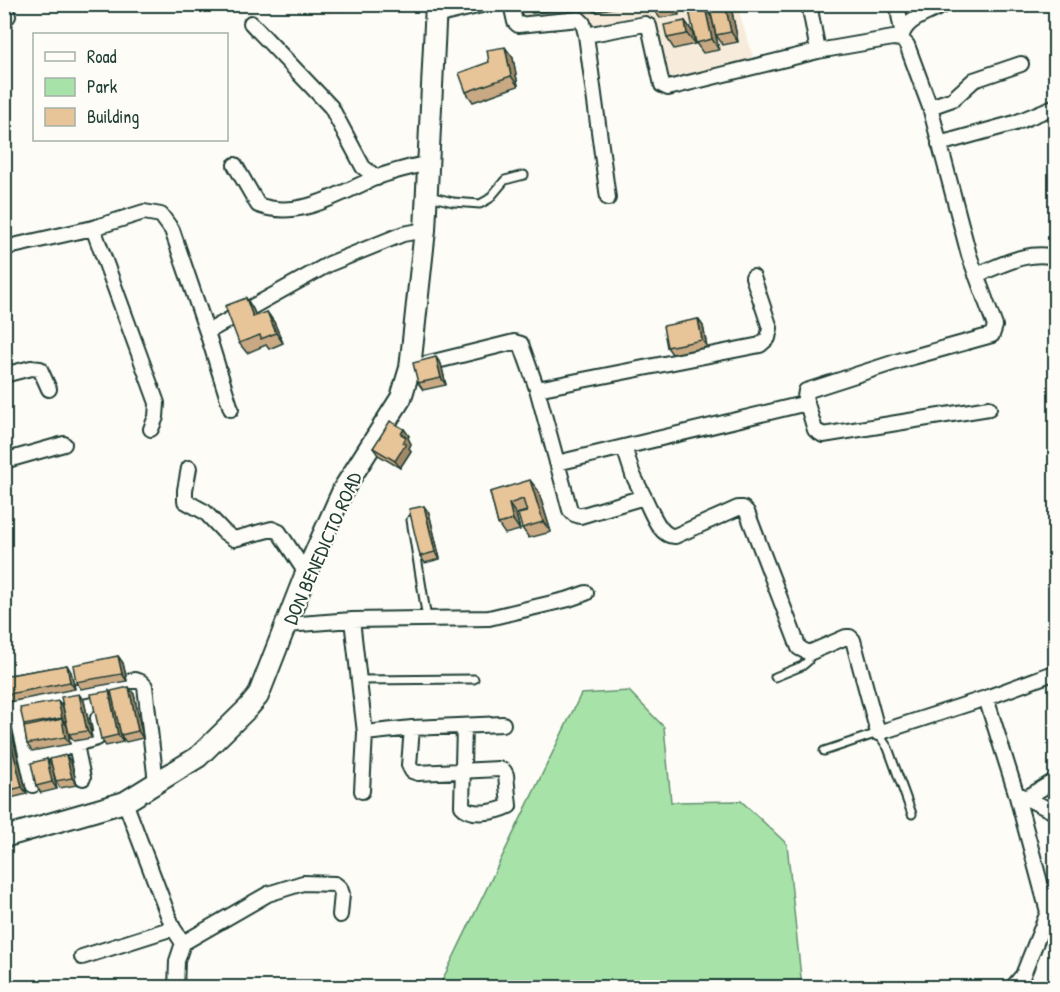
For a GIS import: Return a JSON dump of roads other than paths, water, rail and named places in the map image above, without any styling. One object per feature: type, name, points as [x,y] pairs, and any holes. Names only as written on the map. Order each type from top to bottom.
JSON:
[{"type":"street","points":[[436,10],[486,4]]},
{"type":"street","points":[[511,4],[515,22],[518,25],[579,19],[583,23],[608,198]]},
{"type":"street","points":[[808,4],[818,51]]},
{"type":"street","points":[[897,4],[901,35],[930,106],[976,275],[995,326],[992,335],[932,351],[806,391],[805,397],[815,430],[823,435],[988,408]]},
{"type":"street","points":[[586,35],[641,24],[649,26],[662,85],[668,88],[818,51],[893,38],[901,35],[906,26],[919,17],[945,4]]},
{"type":"street","name":"DON BENEDICTO ROAD","points":[[4,837],[125,802],[198,758],[258,696],[306,573],[344,488],[401,398],[410,368],[425,230],[436,10]]},
{"type":"street","points":[[252,23],[330,107],[363,167],[376,178]]},
{"type":"street","points":[[930,106],[953,99],[974,80],[1021,64]]},
{"type":"street","points":[[939,144],[1015,123],[1056,106]]},
{"type":"street","points":[[235,165],[258,205],[282,211],[338,197],[376,178],[429,163]]},
{"type":"street","points":[[4,248],[93,228],[144,212],[161,215],[172,230],[231,409]]},
{"type":"street","points":[[93,228],[157,403],[156,417],[151,429]]},
{"type":"street","points":[[207,332],[329,264],[404,234],[425,230]]},
{"type":"street","points":[[976,275],[1027,255],[1056,257]]},
{"type":"street","points":[[537,389],[760,345],[768,338],[770,328],[753,277]]},
{"type":"street","points":[[410,368],[514,342],[521,344],[537,389],[570,510],[580,516],[644,497]]},
{"type":"street","points":[[4,375],[31,368],[40,369],[49,389]]},
{"type":"street","points":[[557,463],[807,403]]},
{"type":"street","points":[[4,461],[64,444]]},
{"type":"street","points":[[624,447],[633,475],[663,532],[669,537],[738,508],[743,508],[747,512],[799,648],[809,653],[846,637],[853,640],[878,733],[986,698],[1056,672]]},
{"type":"street","points":[[189,468],[184,490],[185,501],[205,512],[224,532],[234,538],[272,529],[279,532],[306,573]]},
{"type":"street","points":[[287,625],[352,620],[489,618],[586,593]]},
{"type":"street","points":[[352,620],[365,733],[362,790]]},
{"type":"street","points":[[33,785],[28,758],[10,706],[135,680],[145,686],[156,783]]},
{"type":"street","points":[[28,758],[76,745],[101,735],[93,689]]},
{"type":"street","points":[[986,698],[1021,795],[1052,910],[1023,975],[1012,987]]},
{"type":"street","points":[[365,733],[412,728],[503,724]]},
{"type":"street","points":[[412,728],[408,765],[412,771],[418,773],[464,771],[464,726]]},
{"type":"street","points":[[76,745],[83,778]]},
{"type":"street","points":[[1021,795],[1056,780]]},
{"type":"street","points":[[1021,795],[1056,813]]},
{"type":"street","points":[[125,802],[173,928],[183,943]]},
{"type":"street","points":[[176,987],[177,961],[183,943],[268,894],[303,883],[335,884],[340,888],[342,894],[340,915]]},
{"type":"street","points":[[82,957],[173,928]]},
{"type":"lane","points":[[427,195],[453,202],[480,204],[489,199],[506,180],[525,175]]},
{"type":"lane","points":[[411,520],[426,619]]},
{"type":"lane","points":[[775,677],[802,666],[808,661],[809,653]]},
{"type":"lane","points":[[359,680],[474,679]]},
{"type":"lane","points":[[824,751],[878,733],[888,748],[912,814]]}]
